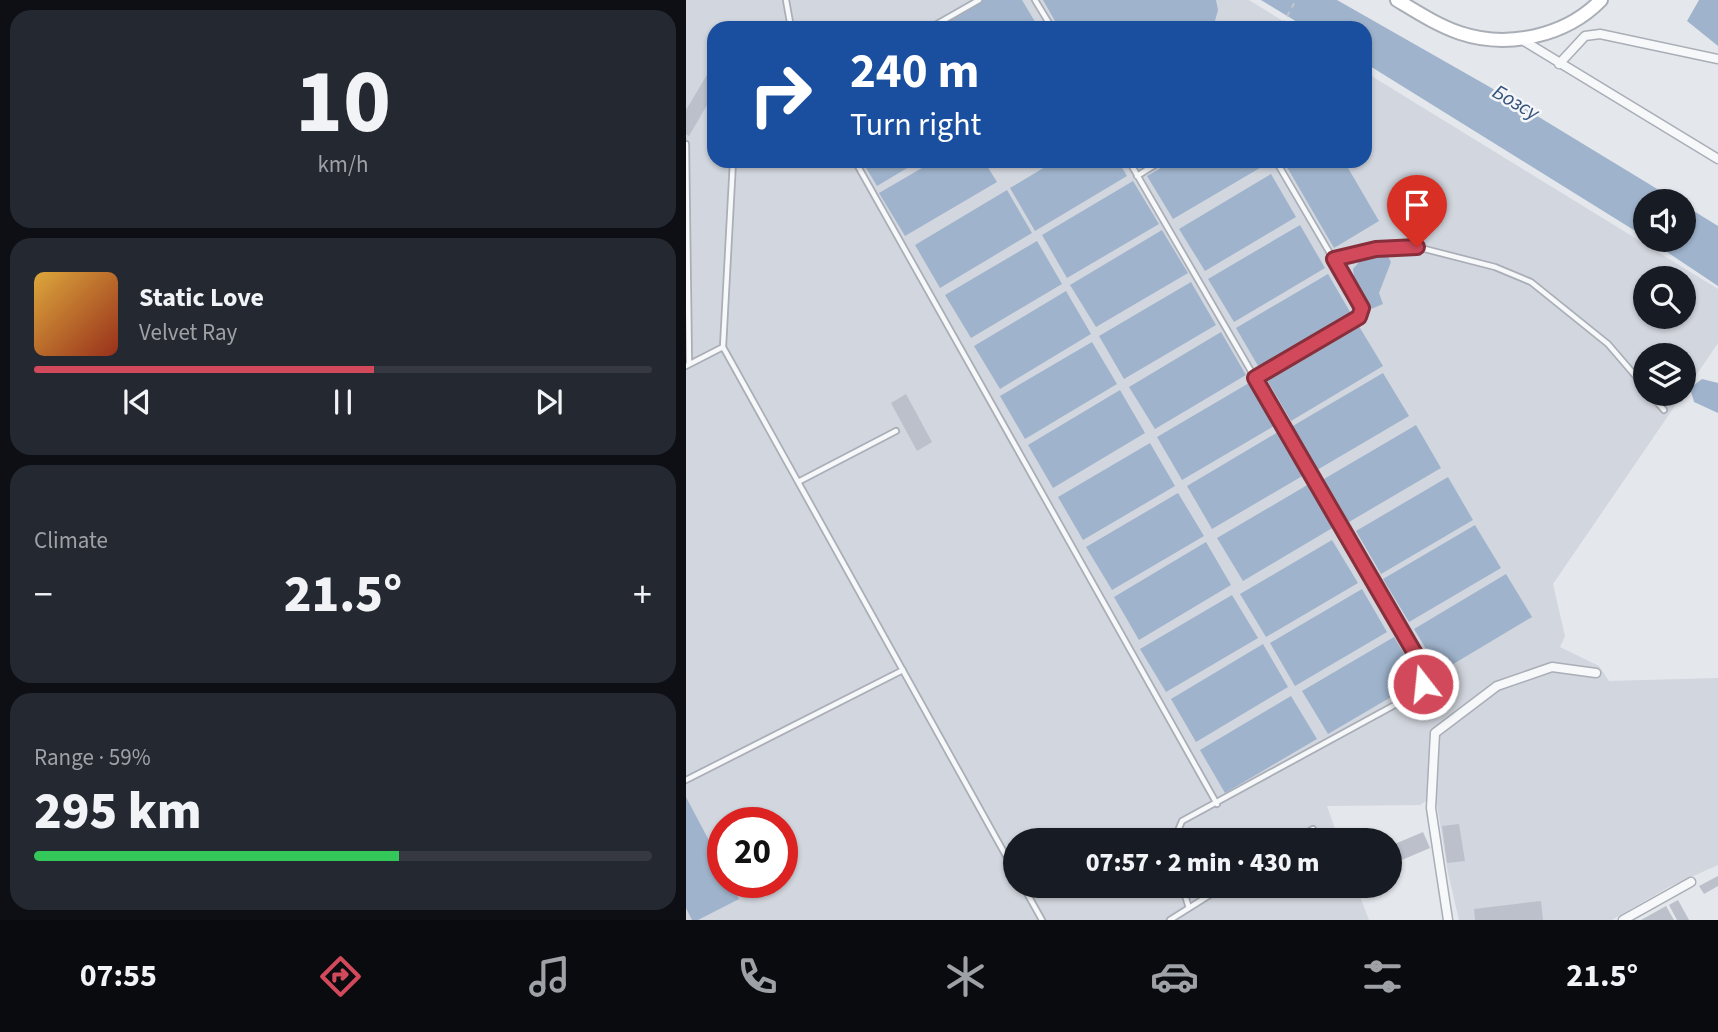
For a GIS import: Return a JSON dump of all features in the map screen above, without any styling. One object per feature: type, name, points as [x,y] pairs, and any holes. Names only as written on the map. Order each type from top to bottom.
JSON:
[{"type":"main road","points":[[1397,0],[1458,32],[1492,40],[1519,38],[1571,24],[1601,0]]},
{"type":"street","points":[[1559,64],[1584,36],[1600,34],[1718,59]]},
{"type":"street","points":[[1519,38],[1718,159]]},
{"type":"street","points":[[1448,920],[1432,808],[1434,733],[1497,687],[1552,667],[1596,673]]},
{"type":"street","points":[[1623,920],[1691,882]]},
{"type":"lane","points":[[786,0],[790,21]]},
{"type":"lane","points":[[942,21],[979,0]]},
{"type":"lane","points":[[1035,0],[1048,21]]},
{"type":"lane","points":[[686,144],[688,365],[723,347]]},
{"type":"lane","points":[[733,168],[723,347],[1003,850]]},
{"type":"lane","points":[[859,168],[1217,804]]},
{"type":"lane","points":[[1133,168],[1424,669],[1423,684],[1413,695],[1182,821],[1179,828]]},
{"type":"lane","points":[[1137,176],[1150,168]]},
{"type":"lane","points":[[1255,378],[1359,317],[1362,308],[1280,168]]},
{"type":"lane","points":[[1334,259],[1376,249],[1417,247],[1495,267],[1531,282],[1608,344],[1633,373]]},
{"type":"lane","points":[[1660,406],[1664,410]]},
{"type":"lane","points":[[798,482],[896,430]]},
{"type":"lane","points":[[686,780],[903,670]]},
{"type":"lane","points":[[1030,898],[1042,920]]},
{"type":"lane","points":[[1186,898],[1189,908]]},
{"type":"lane","points":[[1170,920],[1205,898]]},
{"type":"path","points":[[1284,21],[1296,0]]},
{"type":"shaded area","points":[[686,0],[1249,0],[1283,21],[707,21],[707,168],[1372,168],[1372,76],[1633,237],[1633,252],[1658,252],[1681,266],[1633,266],[1633,329],[1696,329],[1696,275],[1718,289],[1718,343],[1696,375],[1696,343],[1633,343],[1633,406],[1675,406],[1553,584],[1565,636],[1560,647],[1599,666],[1609,681],[1718,678],[1718,865],[1667,888],[1612,920],[1459,920],[1437,805],[1426,806],[1426,801],[1420,805],[1327,806],[1335,828],[1003,828],[1003,898],[1361,898],[1369,920],[686,920]]},
{"type":"water","points":[[981,0],[1022,0],[1035,21],[946,21]]},
{"type":"water","points":[[1043,0],[1216,0],[1218,10],[1215,21],[1055,21]]},
{"type":"water","name":"Бозсу","points":[[1261,0],[1337,0],[1488,86],[1657,189],[1633,189],[1633,230],[1372,67],[1372,21],[1296,21]]},
{"type":"water","points":[[1699,0],[1718,0],[1718,46],[1687,21]]},
{"type":"water","points":[[866,168],[907,168],[877,186]]},
{"type":"water","points":[[922,168],[988,168],[997,182],[905,236],[879,193]]},
{"type":"water","points":[[1043,168],[1122,168],[1127,176],[1035,231],[1010,188]]},
{"type":"water","points":[[1161,168],[1260,168],[1173,219],[1147,176]]},
{"type":"water","points":[[1287,168],[1348,168],[1379,221],[1334,248]]},
{"type":"water","points":[[1271,174],[1296,217],[1205,271],[1179,229]]},
{"type":"water","points":[[1133,181],[1159,224],[1067,278],[1042,235]]},
{"type":"water","points":[[1007,190],[1032,233],[940,288],[915,245]]},
{"type":"water","points":[[1696,212],[1718,226],[1718,286],[1696,271],[1696,266],[1688,266],[1667,252],[1696,252]]},
{"type":"water","points":[[1300,225],[1325,268],[1234,322],[1208,279]]},
{"type":"water","points":[[1162,230],[1188,273],[1096,327],[1070,285]]},
{"type":"water","points":[[1037,241],[1062,284],[971,338],[945,295]]},
{"type":"water","points":[[1388,256],[1391,262],[1379,293],[1383,304],[1371,309],[1354,277],[1353,269],[1360,261]]},
{"type":"water","points":[[1328,274],[1353,317],[1261,371],[1236,328]]},
{"type":"water","points":[[1191,282],[1216,325],[1124,379],[1099,336]]},
{"type":"water","points":[[1066,291],[1091,334],[1000,389],[974,346]]},
{"type":"water","points":[[1357,323],[1383,366],[1291,421],[1266,378]]},
{"type":"water","points":[[1221,332],[1246,375],[1155,429],[1129,387]]},
{"type":"water","points":[[1092,342],[1117,384],[1025,439],[1000,396]]},
{"type":"water","points":[[1383,373],[1409,416],[1317,470],[1291,427]]},
{"type":"water","points":[[1702,379],[1718,383],[1718,413],[1696,403],[1696,384]]},
{"type":"water","points":[[1249,383],[1274,426],[1182,480],[1157,437]]},
{"type":"water","points":[[1120,390],[1145,433],[1053,488],[1028,445]]},
{"type":"water","points":[[1416,425],[1441,468],[1349,522],[1324,479]]},
{"type":"water","points":[[1278,432],[1304,475],[1212,529],[1187,486]]},
{"type":"water","points":[[1150,443],[1175,486],[1083,540],[1058,497]]},
{"type":"water","points":[[1448,477],[1473,520],[1381,574],[1356,531]]},
{"type":"water","points":[[1309,484],[1334,527],[1243,581],[1217,538]]},
{"type":"water","points":[[1178,493],[1204,536],[1112,590],[1086,547]]},
{"type":"water","points":[[1475,525],[1501,568],[1409,622],[1383,579]]},
{"type":"water","points":[[1332,540],[1358,583],[1266,637],[1240,594]]},
{"type":"water","points":[[1206,542],[1231,585],[1139,640],[1114,597]]},
{"type":"water","points":[[1506,574],[1532,617],[1440,672],[1414,629]]},
{"type":"water","points":[[1362,589],[1387,632],[1295,686],[1270,643]]},
{"type":"water","points":[[1232,595],[1258,638],[1166,692],[1140,649]]},
{"type":"water","points":[[1394,637],[1420,680],[1328,734],[1302,691]]},
{"type":"water","points":[[1263,644],[1288,687],[1196,742],[1171,699]]},
{"type":"water","points":[[1291,696],[1317,739],[1225,793],[1200,750]]},
{"type":"water","points":[[686,797],[707,837],[707,898],[739,899],[698,920],[692,920],[686,908]]},
{"type":"building","points":[[707,75],[707,105],[689,136],[686,134],[686,110]]},
{"type":"building","points":[[906,394],[932,442],[917,451],[891,403]]},
{"type":"building","points":[[1459,824],[1465,861],[1447,863],[1442,826]]},
{"type":"building","points":[[1423,832],[1430,848],[1402,860],[1402,841]]},
{"type":"building","points":[[1718,876],[1718,886],[1704,894],[1699,886]]},
{"type":"building","points":[[1678,900],[1689,920],[1677,920],[1669,905]]},
{"type":"building","points":[[1541,901],[1543,920],[1475,920],[1474,909]]},
{"type":"building","points":[[1666,906],[1674,920],[1641,920]]},
{"type":"route","points":[[1417,247],[1376,249],[1334,259],[1362,308],[1362,313],[1255,378],[1424,669],[1423,684]]}]
